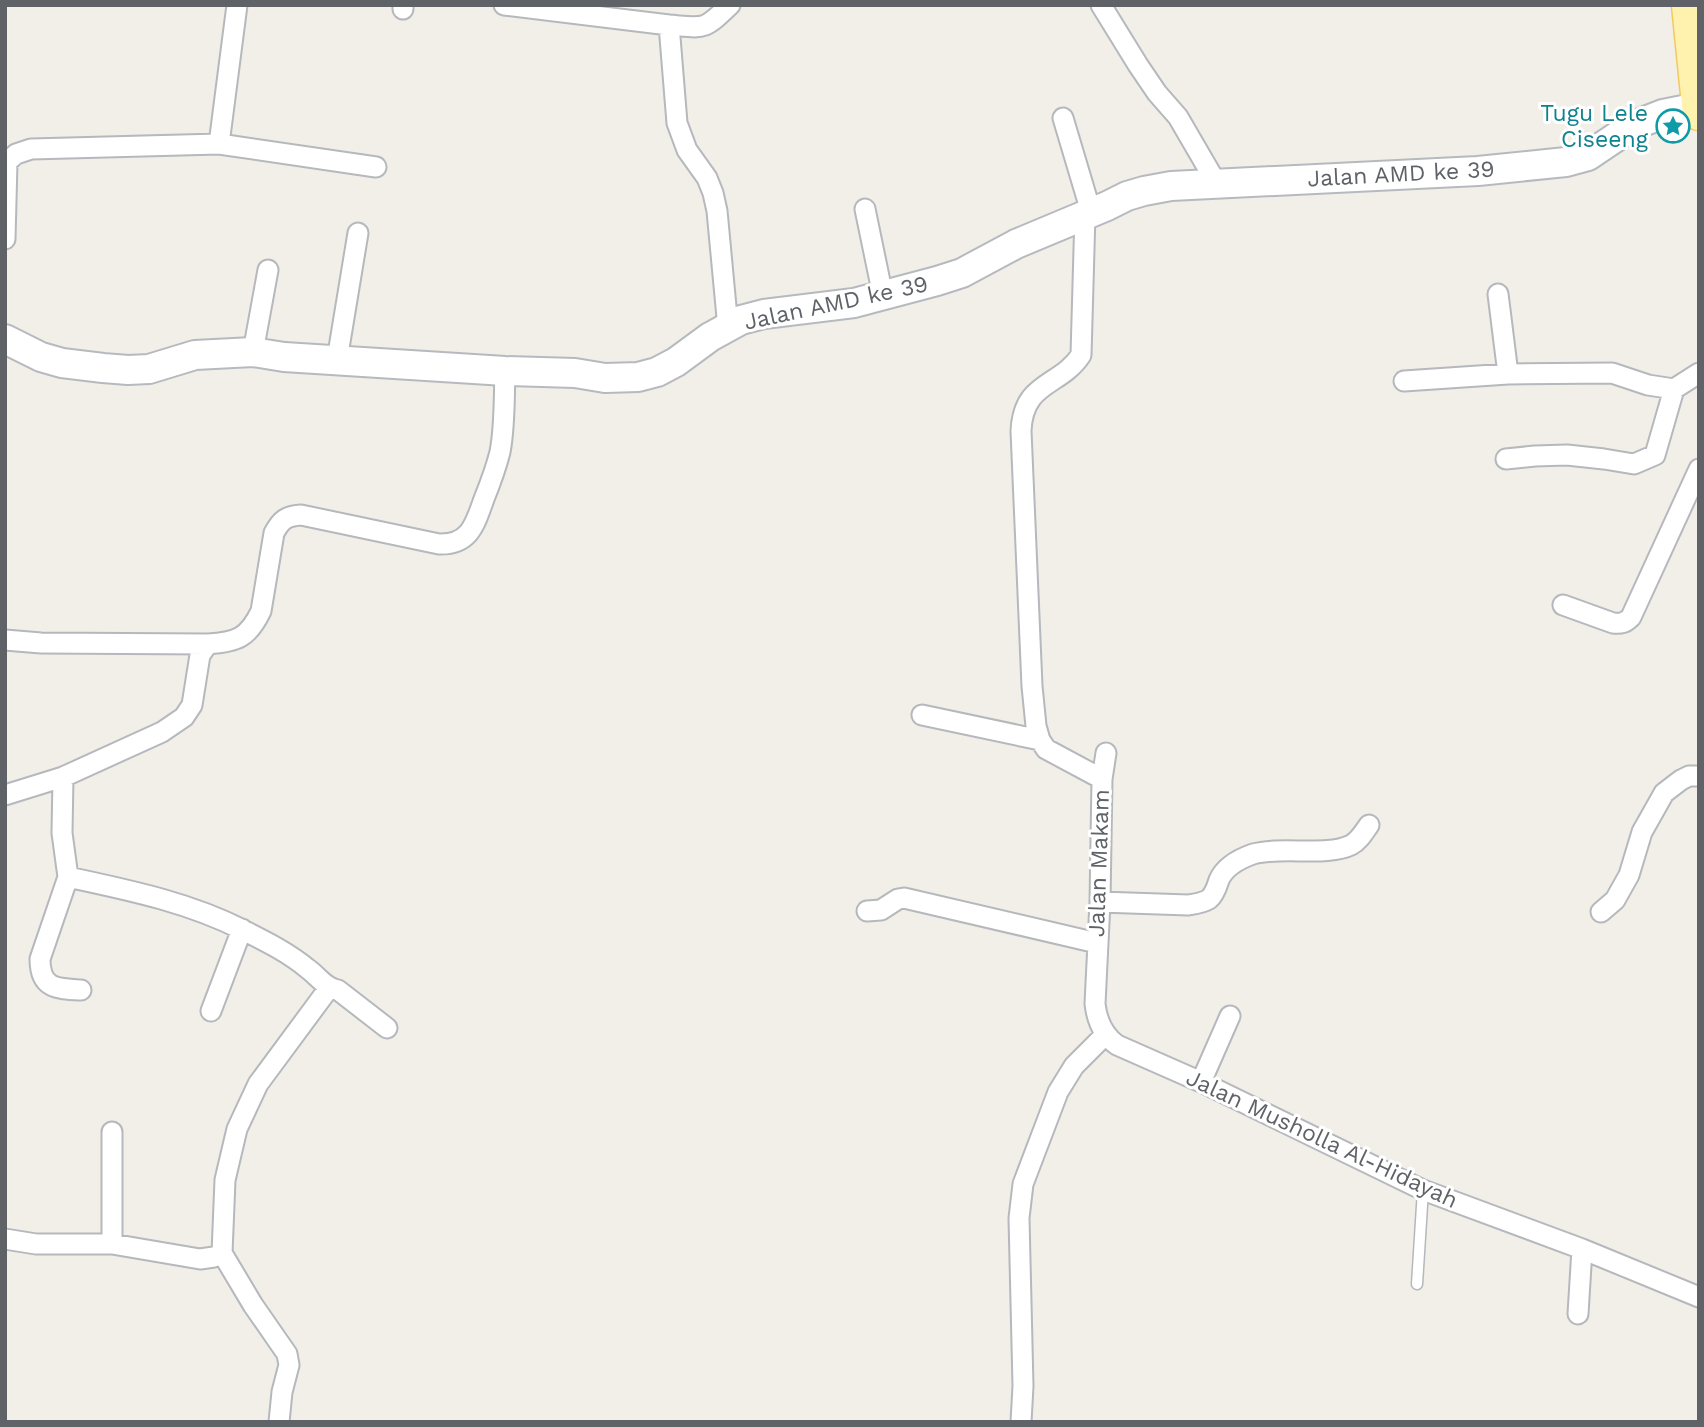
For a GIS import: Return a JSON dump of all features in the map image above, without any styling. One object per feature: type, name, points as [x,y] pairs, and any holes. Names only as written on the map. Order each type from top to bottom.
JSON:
[{"type":"main road","points":[[1688,5],[1698,111]]},
{"type":"street","points":[[219,144],[237,5]]},
{"type":"street","points":[[504,5],[705,27],[730,5]]},
{"type":"street","points":[[1101,5],[1157,93],[1178,117],[1217,184]]},
{"type":"street","points":[[669,25],[677,123],[687,150],[707,178],[717,211],[728,328]]},
{"type":"street","name":"Jalan AMD ke 39","points":[[5,339],[41,357],[62,363],[115,369],[149,369],[195,355],[253,352],[285,357],[575,373],[606,378],[638,377],[657,372],[676,362],[710,337],[741,320],[883,296],[962,273],[1016,244],[1144,191],[1171,186],[1478,171],[1566,162],[1588,156],[1631,127],[1663,114],[1698,111]]},
{"type":"street","points":[[922,715],[1040,740],[1032,686],[1022,417],[1032,397],[1081,355],[1088,213],[1063,118]]},
{"type":"street","points":[[5,239],[6,162],[16,154],[31,149],[219,144],[376,167]]},
{"type":"street","points":[[865,209],[883,296]]},
{"type":"street","points":[[337,360],[358,233]]},
{"type":"street","points":[[253,352],[268,270]]},
{"type":"street","points":[[1498,295],[1508,374]]},
{"type":"street","points":[[5,640],[41,643],[208,644],[239,639],[248,633],[261,611],[274,533],[279,522],[288,516],[301,515],[439,544],[459,541],[469,534],[475,524],[500,453],[505,371]]},
{"type":"street","points":[[1404,381],[1508,374],[1612,373],[1648,385],[1674,389]]},
{"type":"street","points":[[1507,459],[1567,455],[1634,464],[1655,455],[1674,389],[1699,373]]},
{"type":"street","points":[[1563,605],[1613,623],[1626,622],[1631,617],[1699,469]]},
{"type":"street","points":[[5,795],[63,778],[162,732],[184,717],[192,705],[200,654],[208,644]]},
{"type":"street","name":"Jalan Makam","points":[[1040,740],[1046,749],[1102,779],[1095,1004],[1098,1021],[1106,1034]]},
{"type":"street","points":[[1102,779],[1106,753]]},
{"type":"street","points":[[1601,912],[1615,900],[1629,875],[1642,832],[1664,793],[1689,776],[1699,776]]},
{"type":"street","points":[[63,778],[62,833],[68,877],[40,960],[40,971],[55,989],[81,990]]},
{"type":"street","points":[[1100,902],[1188,905],[1199,903],[1214,894],[1224,871],[1240,859],[1278,850],[1340,849],[1356,841],[1369,825]]},
{"type":"street","points":[[68,877],[150,895],[242,929],[308,968],[329,988],[338,990],[387,1028]]},
{"type":"street","points":[[867,911],[881,910],[904,898],[1097,943]]},
{"type":"street","points":[[211,1011],[242,929]]},
{"type":"street","points":[[279,1422],[282,1392],[289,1365],[287,1354],[222,1253],[225,1180],[237,1129],[258,1084],[329,988]]},
{"type":"street","points":[[1201,1082],[1230,1016]]},
{"type":"street","points":[[1021,1422],[1023,1386],[1019,1218],[1023,1184],[1058,1092],[1074,1066],[1106,1034]]},
{"type":"street","name":"Jalan Musholla Al-Hidayah","points":[[1106,1034],[1117,1045],[1201,1082],[1423,1190],[1582,1249],[1699,1297]]},
{"type":"street","points":[[112,1132],[112,1244]]},
{"type":"street","points":[[5,1239],[36,1244],[112,1244],[200,1259],[222,1253]]},
{"type":"street","points":[[1578,1314],[1582,1249]]},
{"type":"lane","points":[[1417,1284],[1423,1190]]},
{"type":"place","name":"Tugu Lele Ciseeng","points":[[1673,126]]}]
